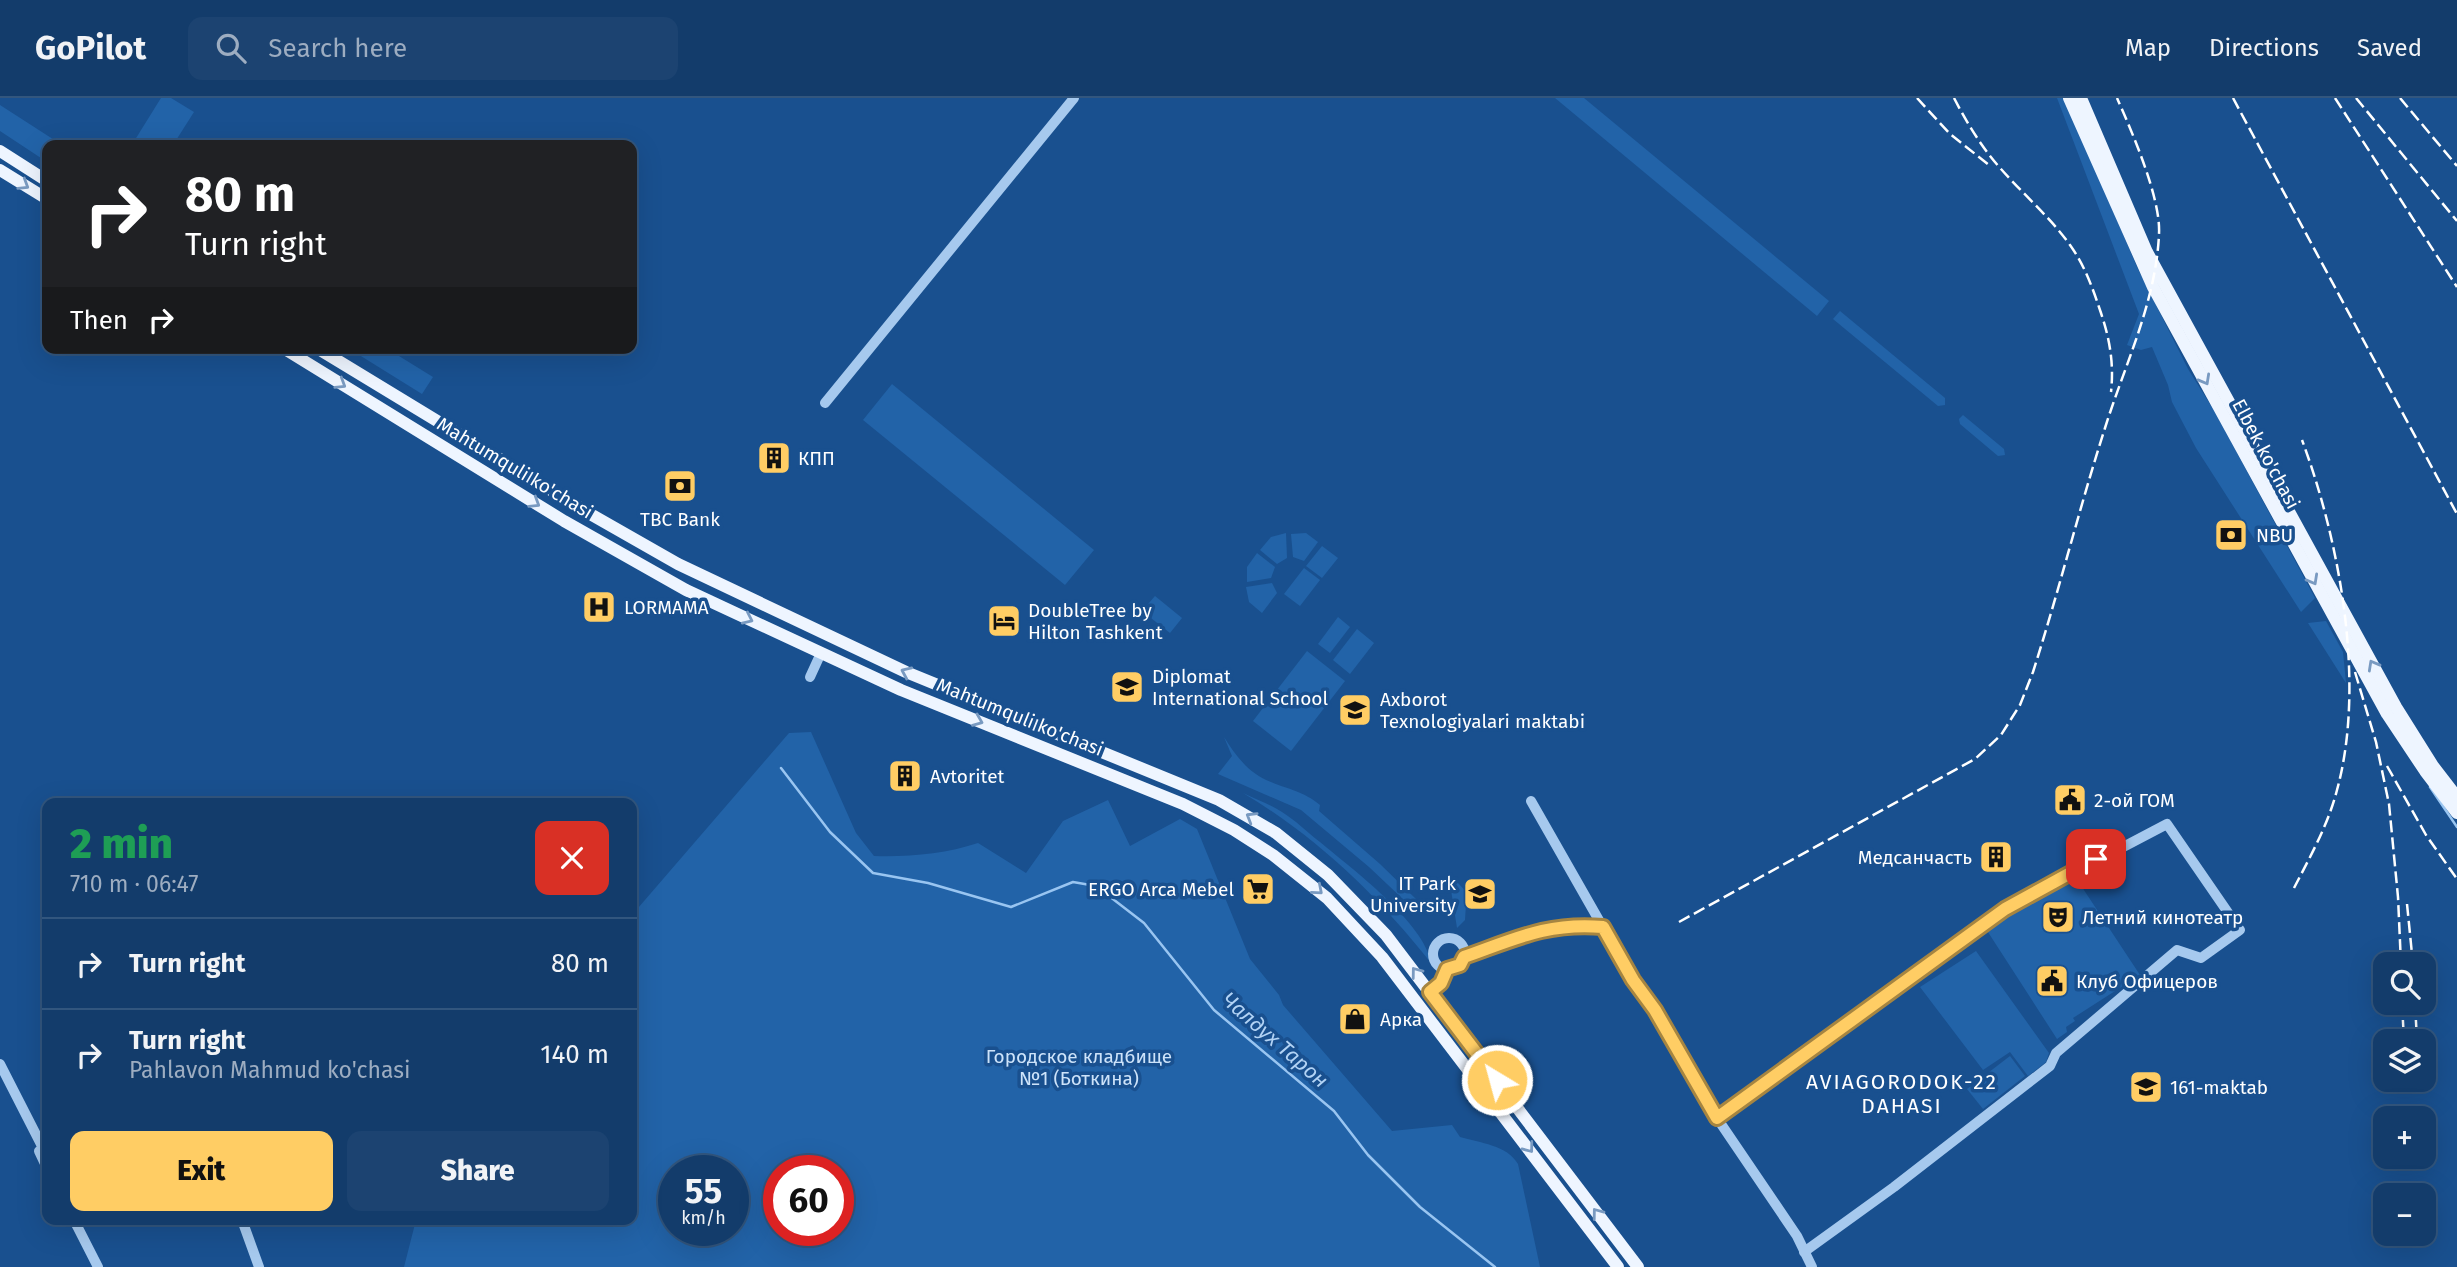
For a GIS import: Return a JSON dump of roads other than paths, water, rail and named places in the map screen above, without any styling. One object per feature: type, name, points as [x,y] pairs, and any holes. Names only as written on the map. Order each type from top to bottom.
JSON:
[{"type":"main road","name":"Elbek ko'chasi","points":[[2069,98],[2153,287],[2387,714],[2457,813]]},
{"type":"main road","name":"Elbek ko'chasi","points":[[2081,98],[2147,252],[2396,707],[2433,766],[2457,797]]},
{"type":"main road","points":[[0,151],[42,178]]},
{"type":"main road","points":[[0,170],[42,197]]},
{"type":"main road","name":"Mahtumquli ko'chasi","points":[[293,354],[564,521],[687,590],[901,690],[1183,804],[1234,830],[1291,869],[1342,912],[1392,969],[1618,1267]]},
{"type":"main road","name":"Mahtumquli ko'chasi","points":[[327,354],[592,515],[695,572],[905,672],[1135,764],[1249,816],[1289,843],[1340,886],[1386,935],[1638,1267]]},
{"type":"main road","points":[[687,590],[695,572]]},
{"type":"street","points":[[825,403],[1074,98]]},
{"type":"street","points":[[810,677],[821,653]]},
{"type":"street","points":[[1531,801],[1633,980],[1655,1010],[1717,1118],[1797,1236],[1812,1267]]},
{"type":"street","points":[[1717,1118],[2005,909],[2167,824],[2240,930],[2201,958],[2177,950],[2056,1053],[2050,1066],[1894,1187],[1804,1252]]},
{"type":"street","points":[[1464,957],[1551,927],[1577,924],[1603,927]]},
{"type":"street","points":[[1451,938],[1460,942],[1464,957],[1460,965],[1447,969],[1438,965],[1434,948],[1441,940],[1451,938]]},
{"type":"street","points":[[1430,992],[1441,983],[1447,969]]},
{"type":"street","points":[[0,1064],[42,1146]]},
{"type":"street","points":[[0,1076],[42,1158]]},
{"type":"street","points":[[77,1225],[102,1267]]},
{"type":"street","points":[[82,1225],[102,1267]]},
{"type":"street","points":[[244,1225],[259,1267]]},
{"type":"waterway","name":"Чалдух Тарон","points":[[781,768],[830,832],[873,873],[928,883],[1011,907],[1073,882],[1096,886],[1144,923],[1214,1010],[1334,1111],[1368,1155],[1420,1207],[1495,1267]]},
{"type":"waterway","points":[[2430,787],[2457,827]]},
{"type":"railway","points":[[1917,98],[1950,134],[1989,165]]},
{"type":"railway","points":[[1954,98],[1987,153],[2054,225],[2080,261],[2095,295],[2107,333],[2112,362],[2111,392]]},
{"type":"railway","points":[[1679,922],[1975,759],[2001,735],[2020,705],[2033,672],[2105,428],[2146,308],[2157,259],[2158,219],[2151,184],[2117,98]]},
{"type":"railway","points":[[2233,98],[2457,514]]},
{"type":"railway","points":[[2335,98],[2457,287]]},
{"type":"railway","points":[[2356,98],[2457,221]]},
{"type":"railway","points":[[2400,98],[2457,166]]},
{"type":"railway","points":[[2294,888],[2329,816],[2337,790],[2345,749],[2349,705],[2345,614],[2337,568],[2328,523],[2302,440]]},
{"type":"railway","points":[[2355,672],[2376,742],[2389,804],[2400,952]]},
{"type":"railway","points":[[2387,766],[2426,835],[2457,879]]},
{"type":"railway","points":[[2407,904],[2412,952]]},
{"type":"railway","points":[[2403,1015],[2403,1029]]},
{"type":"railway","points":[[2416,1015],[2416,1029]]},
{"type":"place","name":"КПП","points":[[774,458]]},
{"type":"place","name":"TBC Bank","points":[[680,486]]},
{"type":"place","name":"NBU","points":[[2231,535]]},
{"type":"place","name":"LORMAMA","points":[[599,607]]},
{"type":"place","name":"DoubleTree by Hilton Tashkent","points":[[1004,621]]},
{"type":"place","name":"Diplomat International School","points":[[1127,687]]},
{"type":"place","name":"Axborot Texnologiyalari maktabi","points":[[1355,710]]},
{"type":"place","name":"Avtoritet","points":[[905,776]]},
{"type":"place","name":"2-ой ГОМ","points":[[2070,800]]},
{"type":"place","name":"Медсанчасть","points":[[1996,857]]},
{"type":"place","name":"ERGO Arca Mebel","points":[[1258,889]]},
{"type":"place","name":"IT Park University","points":[[1480,894]]},
{"type":"place","name":"Летний кинотеатр","points":[[2058,917]]},
{"type":"place","name":"Клуб Офицеров","points":[[2052,981]]},
{"type":"place","name":"Арка","points":[[1355,1019]]},
{"type":"place","name":"161-maktab","points":[[2146,1087]]},
{"type":"district","name":"AVIAGORODOK-22 DAHASI","points":[[1902,1094]]},
{"type":"park label","name":"Городское кладбище №1 (Боткина)","points":[[1079,1067]]}]
